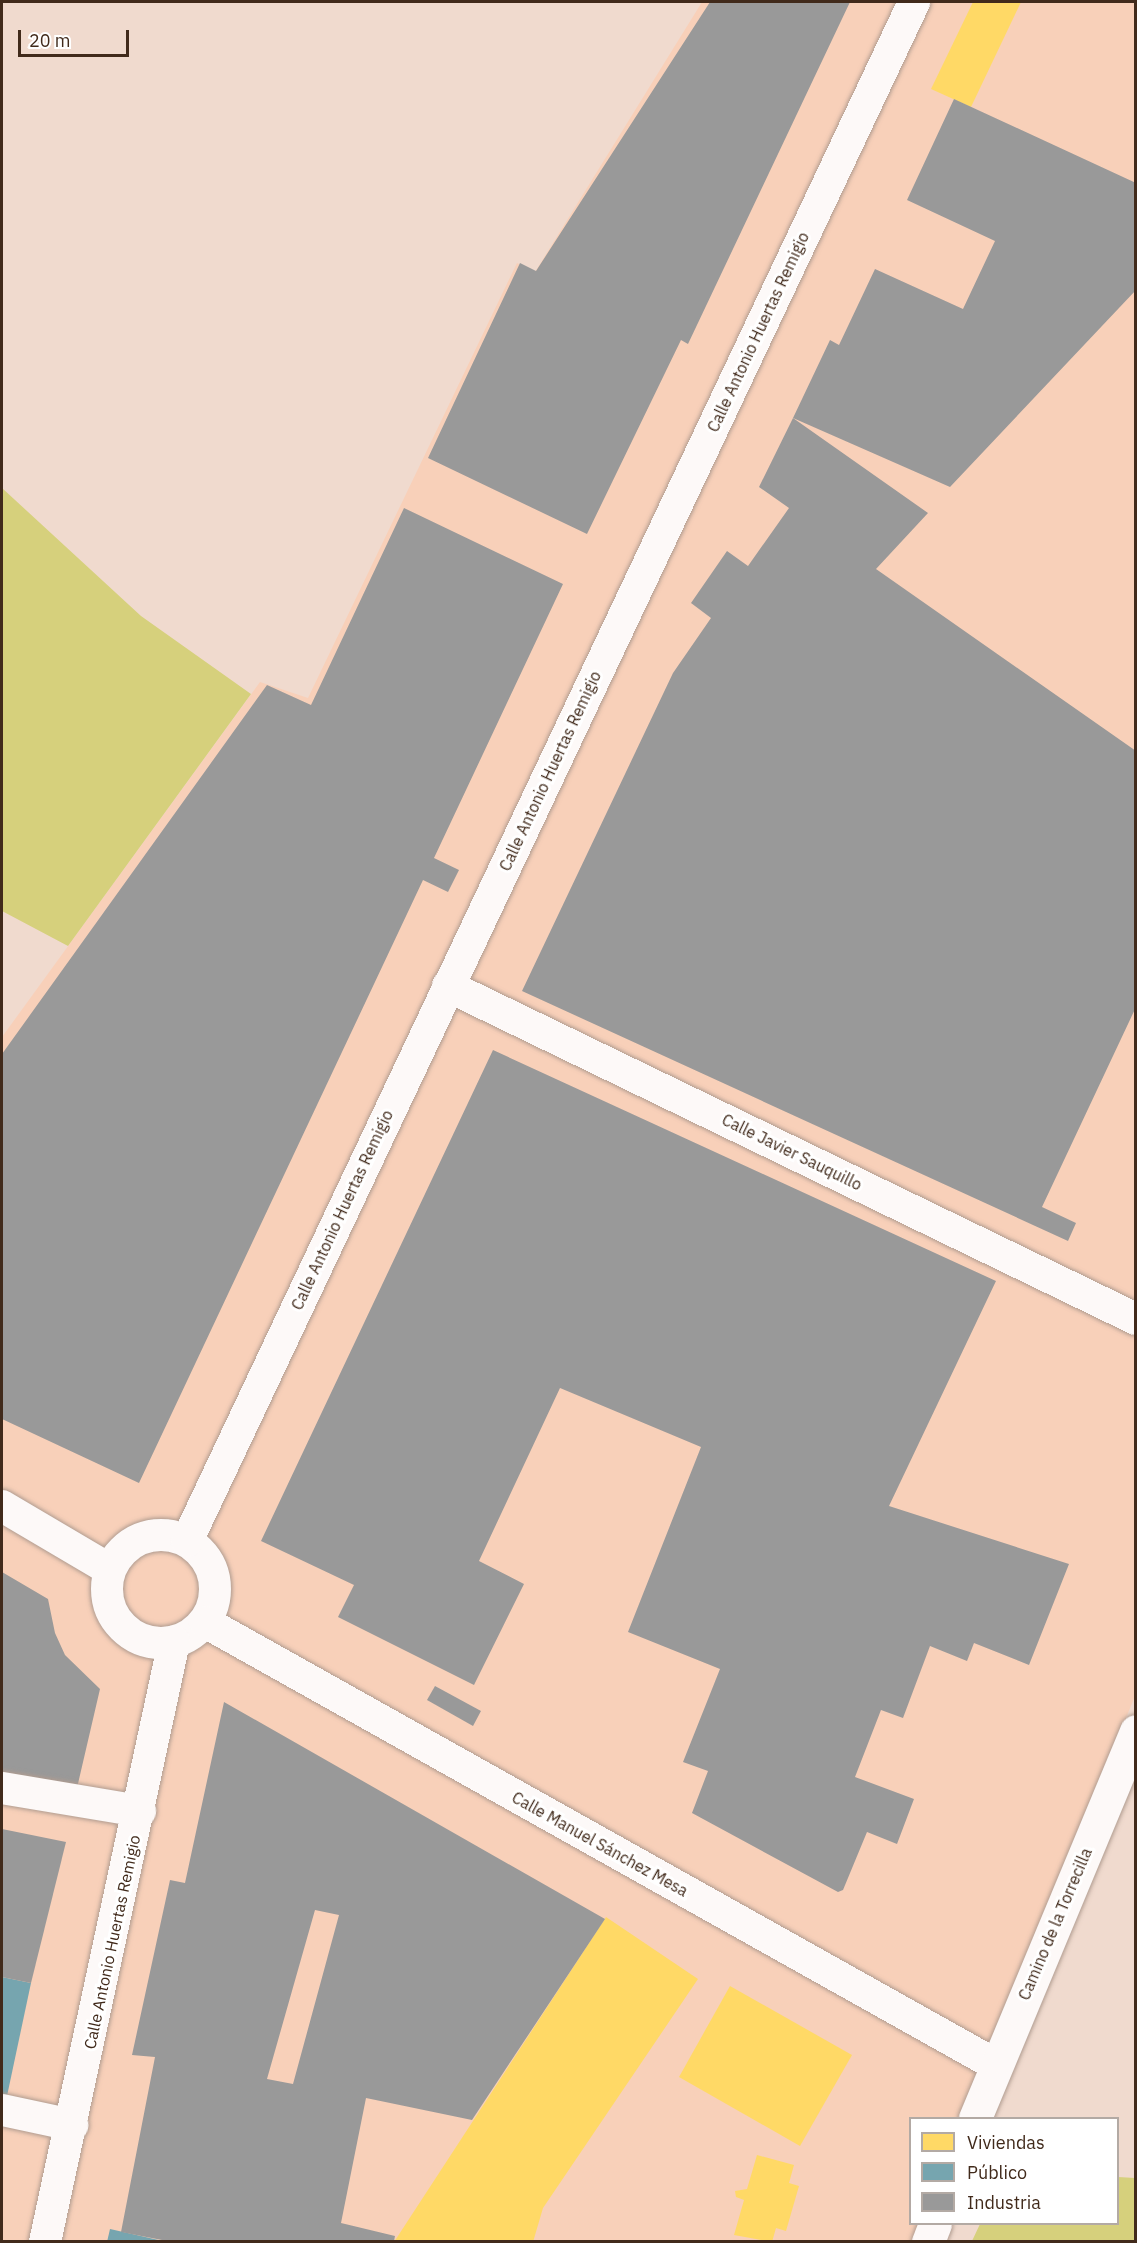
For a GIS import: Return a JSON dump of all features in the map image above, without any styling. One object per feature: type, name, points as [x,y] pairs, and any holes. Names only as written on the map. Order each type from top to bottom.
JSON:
[{"type":"street","name":"Calle Antonio Huertas Remigio","points":[[187,1541],[914,2]]},
{"type":"street","name":"Calle Javier Sauquillo","points":[[448,986],[1136,1319]]},
{"type":"street","points":[[2,1506],[110,1569]]},
{"type":"street","points":[[160,1534],[187,1541],[201,1551],[215,1583],[214,1603],[205,1622],[191,1634],[174,1642],[148,1642],[130,1634],[117,1622],[110,1608],[106,1586],[110,1569],[120,1552],[144,1537],[160,1534]]},
{"type":"street","name":"Calle Manuel Sánchez Mesa","points":[[205,1622],[996,2065]]},
{"type":"street","name":"Calle Antonio Huertas Remigio","points":[[45,2241],[140,1811],[174,1642]]},
{"type":"street","name":"Camino de la Torrecilla","points":[[975,2117],[1136,1731]]},
{"type":"street","points":[[2,1788],[140,1811]]},
{"type":"street","points":[[2,2110],[72,2125]]},
{"type":"street","points":[[928,2241],[933,2225]]},
{"type":"shaded area","points":[[702,2],[1135,2],[1135,1696],[962,2117],[909,2117],[909,2225],[921,2225],[913,2241],[2,2242],[2,1037],[260,682],[308,698],[517,263],[535,272]]},
{"type":"shaded area","points":[[2,488],[141,616],[251,694],[68,946],[2,911]]},
{"type":"shaded area","points":[[1119,2177],[1135,2178],[1135,2241],[972,2241],[980,2225],[1119,2225]]},
{"type":"building: Viviendas","points":[[973,2],[1021,2],[971,107],[931,89]]},
{"type":"building: Viviendas","points":[[606,1917],[698,1979],[543,2208],[533,2242],[394,2242]]},
{"type":"building: Viviendas","points":[[730,1986],[852,2055],[800,2146],[679,2077]]},
{"type":"building: Viviendas","points":[[757,2155],[794,2165],[789,2183],[799,2186],[786,2231],[776,2228],[772,2242],[734,2235],[744,2200],[736,2197],[735,2191],[747,2189]]},
{"type":"building: Público","points":[[2,1977],[31,1983],[7,2096],[2,2095]]},
{"type":"building: Público","points":[[110,2229],[163,2241],[163,2242],[107,2242]]},
{"type":"building: Industria","points":[[710,2],[850,2],[688,344],[681,340],[587,534],[428,458],[520,263],[536,271]]},
{"type":"building: Industria","points":[[954,99],[1136,183],[1136,290],[950,487],[793,418],[830,340],[839,345],[875,269],[963,309],[995,241],[907,200]]},
{"type":"building: Industria","points":[[793,418],[928,513],[876,569],[1136,751],[1136,1007],[1042,1207],[1076,1223],[1068,1241],[522,991],[673,673],[711,618],[691,603],[727,551],[748,566],[789,508],[759,487]]},
{"type":"building: Industria","points":[[404,508],[563,584],[434,858],[459,870],[448,892],[423,880],[139,1483],[2,1419],[2,1054],[267,685],[311,705]]},
{"type":"building: Industria","points":[[493,1050],[996,1281],[889,1506],[1069,1564],[1029,1665],[974,1643],[967,1661],[930,1646],[903,1718],[881,1710],[855,1777],[914,1799],[897,1844],[867,1832],[843,1890],[838,1892],[692,1813],[708,1771],[683,1762],[720,1669],[628,1632],[701,1447],[560,1388],[479,1561],[524,1584],[474,1685],[338,1617],[354,1585],[261,1541]]},
{"type":"building: Industria","points":[[2,1572],[48,1599],[55,1633],[65,1655],[100,1689],[77,1788],[2,1773]]},
{"type":"building: Industria","points":[[435,1686],[481,1711],[473,1726],[427,1700]]},
{"type":"building: Industria","points":[[224,1702],[605,1919],[472,2120],[366,2098],[341,2223],[395,2236],[394,2241],[167,2241],[121,2232],[155,2057],[132,2055],[170,1880],[185,1883]],"holes":[[[315,1910],[339,1915],[293,2084],[267,2079]]]},
{"type":"building: Industria","points":[[2,1829],[66,1842],[31,1983],[2,1977]]}]
